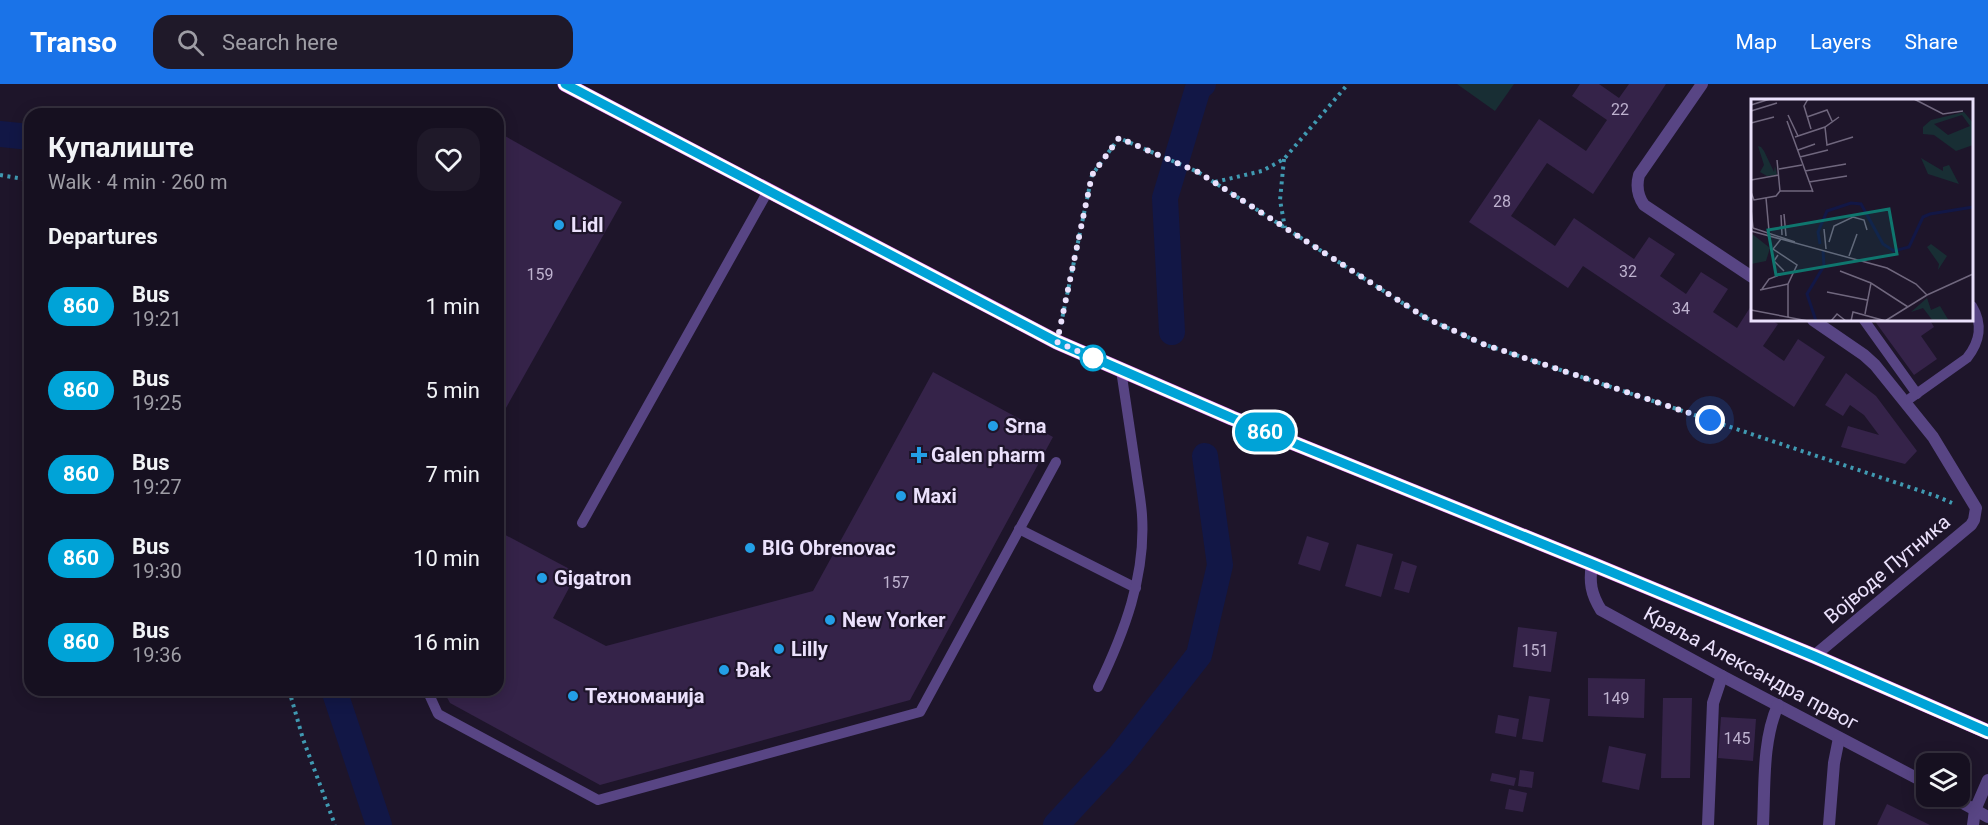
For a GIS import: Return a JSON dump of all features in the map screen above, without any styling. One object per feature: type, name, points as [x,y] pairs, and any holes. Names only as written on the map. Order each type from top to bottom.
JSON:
[{"type":"main road","points":[[565,84],[1057,342],[1330,459],[1814,656],[1988,732]]},
{"type":"street","points":[[1702,84],[1639,175],[1637,184],[1639,198],[1644,205],[1751,276]]},
{"type":"street","name":"Војводе Путника","points":[[1814,656],[1971,525],[1977,508],[1933,437],[1905,402],[1864,355],[1815,321]]},
{"type":"street","name":"Краља Александра првог","points":[[1592,564],[1591,587],[1600,610],[1916,778]]},
{"type":"street","points":[[1708,825],[1713,703],[1722,676]]},
{"type":"street","points":[[1762,825],[1767,740],[1778,705]]},
{"type":"street","points":[[1829,825],[1834,762],[1839,738]]},
{"type":"street","points":[[1973,825],[1975,810],[1988,780]]},
{"type":"street","points":[[1970,807],[1988,817]]},
{"type":"lane","points":[[582,523],[768,191]]},
{"type":"lane","points":[[1905,402],[1967,358],[1978,335],[1979,324],[1973,309]]},
{"type":"lane","points":[[1864,321],[1917,394]]},
{"type":"lane","points":[[1098,687],[1124,630],[1136,588],[1141,553],[1142,516],[1121,370]]},
{"type":"lane","points":[[430,696],[438,714],[598,800],[920,712],[1056,462]]},
{"type":"lane","points":[[1019,529],[1136,588]]},
{"type":"path","points":[[1214,183],[1262,171],[1284,159],[1348,84]]},
{"type":"path","points":[[1057,342],[1092,175],[1119,138],[1198,172],[1426,318],[1483,344],[1936,496],[1976,514]]},
{"type":"path","points":[[1284,159],[1280,200],[1285,228]]},
{"type":"path","points":[[0,175],[24,179]]},
{"type":"path","points":[[291,696],[303,739],[335,825]]},
{"type":"green space","points":[[1457,84],[1514,84],[1495,111]]},
{"type":"building","points":[[1580,84],[1599,84],[1619,98],[1629,84],[1666,84],[1593,194],[1547,163],[1511,216],[1555,246],[1574,218],[1634,259],[1649,237],[1675,254],[1660,276],[1686,294],[1701,272],[1728,289],[1713,312],[1737,328],[1751,306],[1751,321],[1773,321],[1778,324],[1763,346],[1784,361],[1798,339],[1825,357],[1794,407],[1583,266],[1568,288],[1469,222],[1539,119],[1586,151],[1607,120],[1572,96]]},
{"type":"building","points":[[505,136],[622,202],[504,411]]},
{"type":"building","points":[[1875,321],[1933,321],[1931,322],[1934,327],[1921,336],[1937,359],[1914,375]]},
{"type":"building","points":[[933,372],[1053,437],[910,700],[600,785],[450,703],[446,696],[504,696],[504,534],[577,573],[553,618],[606,646],[813,591]]},
{"type":"building","points":[[1846,373],[1876,396],[1917,451],[1905,464],[1841,447],[1848,426],[1879,435],[1864,415],[1850,405],[1843,416],[1825,405]]},
{"type":"building","points":[[1307,536],[1329,543],[1320,571],[1298,564]]},
{"type":"building","points":[[1357,544],[1393,554],[1381,597],[1345,586]]},
{"type":"building","points":[[1402,561],[1417,566],[1409,593],[1394,589]]},
{"type":"building","points":[[1518,627],[1557,632],[1551,672],[1513,667]]},
{"type":"building","points":[[1588,678],[1645,679],[1644,718],[1588,716]]},
{"type":"building","points":[[1529,696],[1550,699],[1543,742],[1522,739]]},
{"type":"building","points":[[1663,698],[1692,698],[1690,778],[1661,778]]},
{"type":"building","points":[[1498,715],[1519,719],[1516,737],[1495,733]]},
{"type":"building","points":[[1721,717],[1756,719],[1753,761],[1718,758]]},
{"type":"building","points":[[1609,746],[1646,754],[1639,790],[1602,782]]},
{"type":"building","points":[[1520,770],[1534,772],[1532,788],[1518,786]]},
{"type":"building","points":[[1492,773],[1516,778],[1514,786],[1490,781]]},
{"type":"building","points":[[1509,789],[1527,793],[1523,812],[1505,809]]},
{"type":"building","points":[[1887,804],[1930,825],[1877,825]]},
{"type":"waterway","points":[[1172,332],[1165,198],[1198,88],[1203,84]]},
{"type":"waterway","points":[[0,134],[24,136]]},
{"type":"waterway","points":[[1056,825],[1120,756],[1199,655],[1220,565],[1205,456]]},
{"type":"waterway","points":[[336,696],[379,825]]},
{"type":"bus line","name":"860","points":[[565,84],[1057,342],[1232,418],[1814,656],[1988,732]]},
{"type":"place","name":"Lidl","points":[[559,225]]},
{"type":"place","name":"Srna","points":[[993,426]]},
{"type":"place","name":"Galen pharm","points":[[919,455]]},
{"type":"place","name":"Maxi","points":[[901,496]]},
{"type":"place","name":"BIG Obrenovac","points":[[750,548]]},
{"type":"place","name":"Gigatron","points":[[542,578]]},
{"type":"place","name":"New Yorker","points":[[830,620]]},
{"type":"place","name":"Lilly","points":[[779,649]]},
{"type":"place","name":"Đak","points":[[724,670]]},
{"type":"place","name":"Техноманија","points":[[573,696]]},
{"type":"route","points":[[1093,358],[1100,361],[1057,342],[1092,175],[1119,138],[1198,172],[1426,318],[1483,344],[1710,420]]}]
